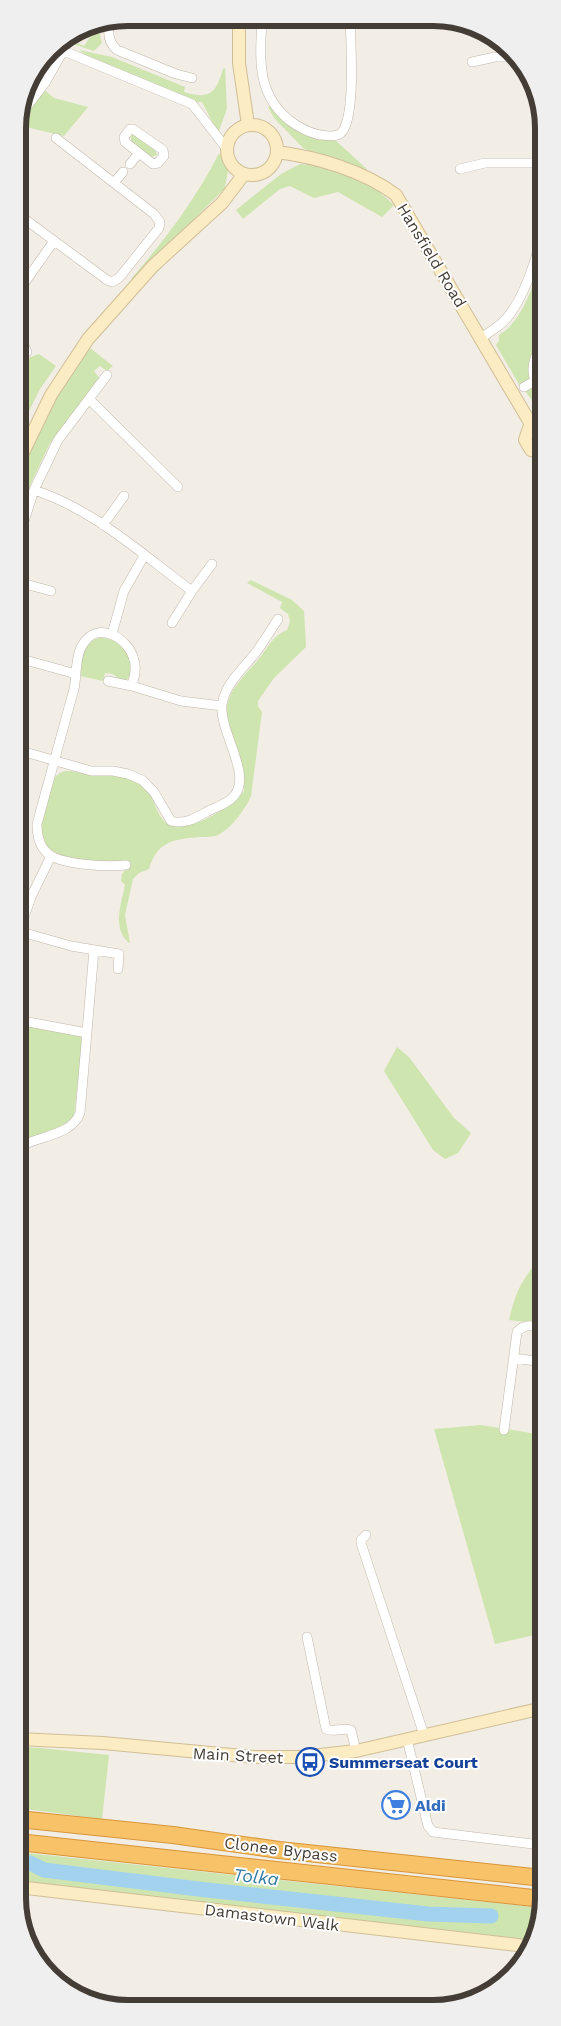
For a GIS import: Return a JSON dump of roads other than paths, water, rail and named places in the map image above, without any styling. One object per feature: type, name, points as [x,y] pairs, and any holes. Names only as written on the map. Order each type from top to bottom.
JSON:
[{"type":"highway","name":"Clonee Bypass","points":[[26,1820],[173,1835],[288,1851],[535,1877]]},
{"type":"highway","name":"Clonee Bypass","points":[[26,1843],[535,1898]]},
{"type":"main road","points":[[239,26],[239,62],[248,125]]},
{"type":"main road","points":[[248,125],[263,127],[269,132],[274,138],[277,152],[271,166],[266,171],[251,175],[236,170],[231,164],[226,149],[231,136],[248,125]]},
{"type":"main road","name":"Hansfield Road","points":[[277,152],[293,154],[358,174],[396,195],[481,338],[535,422]]},
{"type":"main road","points":[[26,447],[52,395],[88,339],[153,266],[222,203],[244,174]]},
{"type":"main road","points":[[535,426],[526,432],[526,444],[531,450],[535,451]]},
{"type":"main road","name":"Main Street","points":[[26,1739],[103,1743],[220,1755],[271,1758],[308,1757],[356,1751],[535,1710]]},
{"type":"main road","name":"Damastown Walk","points":[[26,1888],[523,1946]]},
{"type":"street","points":[[262,26],[263,81],[270,100],[294,124],[317,134],[331,136],[339,135],[344,131],[348,116],[352,62],[350,26]]},
{"type":"street","points":[[109,28],[110,42],[117,50],[176,74],[192,78]]},
{"type":"street","points":[[62,50],[192,104],[226,149]]},
{"type":"street","points":[[30,103],[45,83],[55,57]]},
{"type":"street","points":[[472,62],[494,57],[506,57]]},
{"type":"street","points":[[130,129],[133,129],[155,144],[164,153],[156,164],[139,153],[123,140],[130,129]]},
{"type":"street","points":[[26,220],[112,282],[119,278],[159,228],[160,222],[154,214],[56,138]]},
{"type":"street","points":[[130,164],[139,153]]},
{"type":"street","points":[[460,169],[485,163],[535,163]]},
{"type":"street","points":[[114,183],[123,172]]},
{"type":"street","points":[[26,281],[54,241]]},
{"type":"street","points":[[481,338],[499,326],[509,315],[535,268]]},
{"type":"street","points":[[26,272],[30,275]]},
{"type":"street","points":[[524,387],[535,380],[535,359]]},
{"type":"street","points":[[26,515],[34,490],[58,440],[107,375]]},
{"type":"street","points":[[90,400],[178,487]]},
{"type":"street","points":[[34,490],[58,499],[103,525],[192,591]]},
{"type":"street","points":[[103,525],[124,496]]},
{"type":"street","points":[[112,634],[124,592],[144,556]]},
{"type":"street","points":[[172,623],[212,564]]},
{"type":"street","points":[[26,584],[51,592]]},
{"type":"street","points":[[26,752],[91,771],[113,771],[128,774],[142,780],[154,792],[171,821],[179,823],[188,821],[230,800],[235,795],[240,782],[237,765],[224,726],[222,706],[232,681],[256,652],[278,619]]},
{"type":"street","points":[[126,865],[116,870],[81,864],[51,856],[40,844],[37,836],[37,824],[55,761],[83,643],[97,634],[112,634],[125,642],[134,659],[135,668],[132,686]]},
{"type":"street","points":[[26,660],[76,674]]},
{"type":"street","points":[[108,681],[132,686],[181,701],[222,706]]},
{"type":"street","points":[[26,912],[51,856]]},
{"type":"street","points":[[26,934],[71,946],[119,954],[118,969]]},
{"type":"street","points":[[26,1143],[33,1139],[68,1128],[77,1120],[80,1113],[94,950]]},
{"type":"street","points":[[26,1021],[87,1032]]},
{"type":"street","points":[[504,1430],[517,1332],[520,1328],[526,1326],[535,1327]]},
{"type":"street","points":[[514,1358],[535,1361]]},
{"type":"street","points":[[366,1535],[362,1537],[361,1543],[424,1735]]},
{"type":"street","points":[[307,1637],[326,1729],[330,1731],[345,1728],[351,1730],[356,1751]]},
{"type":"street","points":[[407,1740],[428,1826],[433,1832],[533,1844]]},
{"type":"waterway","name":"Tolka","points":[[26,1863],[44,1870],[207,1890],[428,1914],[491,1916]]},
{"type":"place","name":"Summerseat Court","points":[[310,1762]]},
{"type":"place","name":"Aldi","points":[[396,1805]]}]
